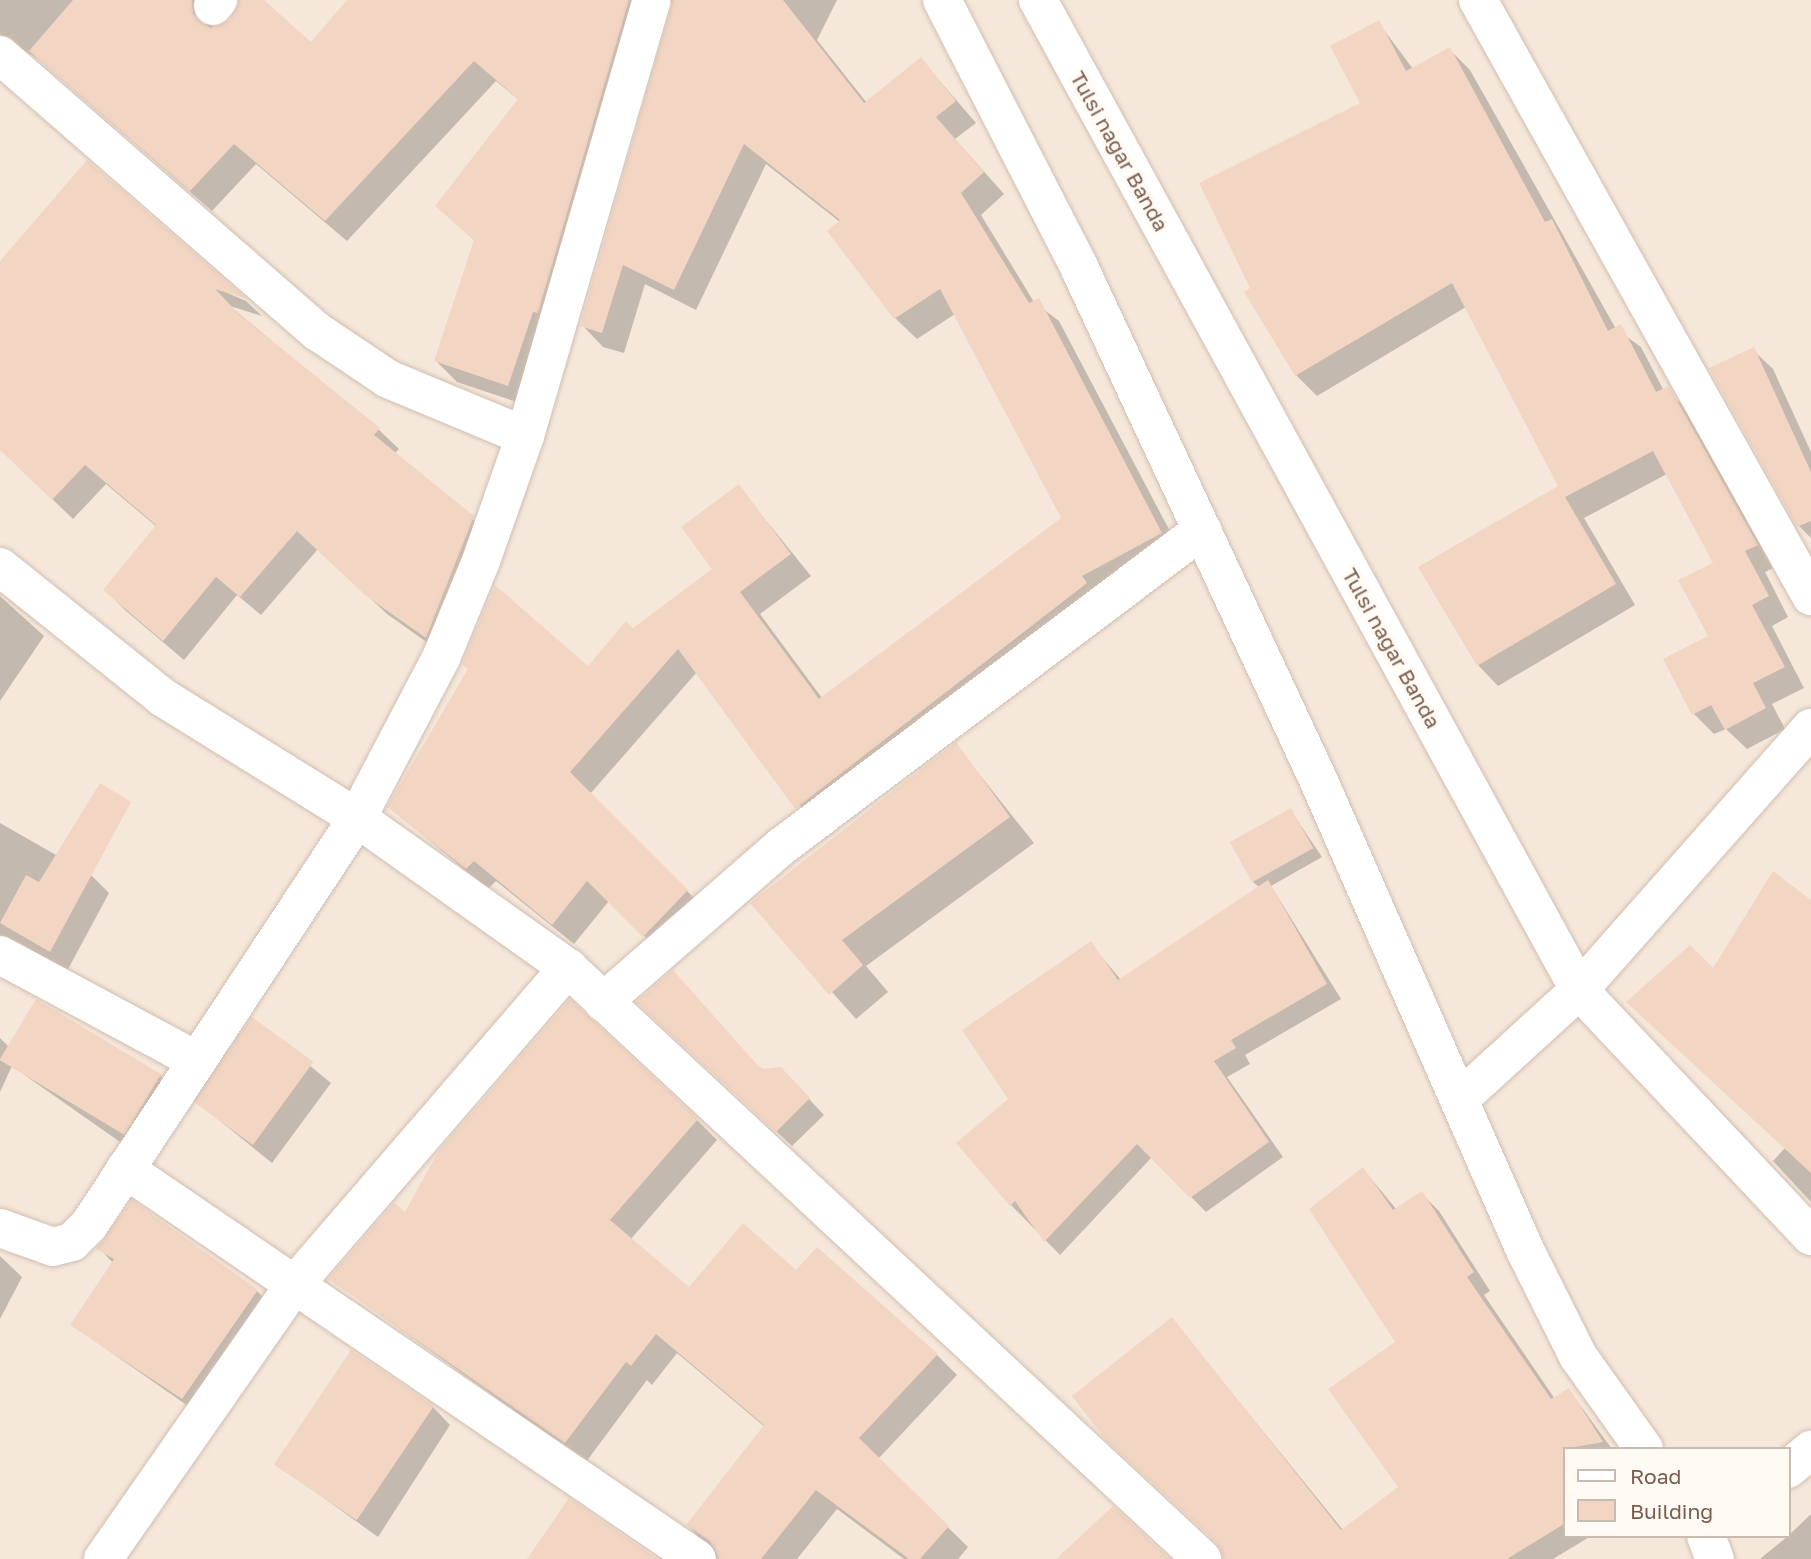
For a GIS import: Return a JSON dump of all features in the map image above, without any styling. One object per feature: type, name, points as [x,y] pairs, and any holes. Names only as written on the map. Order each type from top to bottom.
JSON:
[{"type":"street","points":[[0,1228],[53,1247],[72,1242],[125,1169],[357,818],[441,658],[525,436],[652,0]]},
{"type":"street","points":[[942,0],[1079,267],[1202,530],[1462,1097],[1525,1250],[1578,1356],[1643,1447]]},
{"type":"street","name":"Tulsi nagar Banda","points":[[1038,0],[1579,990],[1811,1236]]},
{"type":"street","points":[[1478,0],[1811,596]]},
{"type":"street","points":[[0,55],[318,332],[388,379],[525,436]]},
{"type":"street","points":[[603,1002],[782,846],[1202,530]]},
{"type":"street","points":[[0,567],[162,696],[357,818],[568,968],[1202,1559]]},
{"type":"street","points":[[1462,1097],[1579,990],[1811,728]]},
{"type":"street","points":[[0,955],[196,1060]]},
{"type":"street","points":[[103,1559],[295,1284],[568,968]]},
{"type":"street","points":[[125,1169],[696,1559]]},
{"type":"street","points":[[1790,1467],[1811,1450]]},
{"type":"shaded area","points":[[0,0],[1811,0],[1811,1559],[0,1559]]},
{"type":"building","points":[[73,0],[192,0],[193,14],[210,28],[230,20],[239,0],[264,0],[311,42],[347,0],[629,0],[538,313],[533,312],[508,386],[434,361],[474,240],[435,206],[518,99],[474,61],[325,221],[234,144],[190,191],[29,51]]},
{"type":"building","points":[[673,0],[783,0],[864,103],[921,57],[956,101],[936,117],[984,172],[961,193],[1029,303],[1039,298],[1162,533],[1082,576],[1087,583],[795,809],[678,649],[570,772],[688,890],[643,937],[587,881],[552,925],[474,861],[466,869],[387,807],[468,669],[462,664],[495,585],[588,666],[626,621],[633,628],[712,569],[681,527],[739,484],[791,554],[740,592],[819,699],[1061,518],[940,289],[894,319],[827,231],[840,220],[744,144],[674,290],[623,265],[602,333],[580,326]]},
{"type":"building","points":[[1379,20],[1406,71],[1450,47],[1545,222],[1552,219],[1608,331],[1621,324],[1656,392],[1669,386],[1758,545],[1745,551],[1769,596],[1752,605],[1785,667],[1753,683],[1766,708],[1725,730],[1711,705],[1692,715],[1663,659],[1708,636],[1678,580],[1713,563],[1653,451],[1565,497],[1616,584],[1477,666],[1418,567],[1558,486],[1452,283],[1295,376],[1244,292],[1250,288],[1199,183],[1360,103],[1330,46]]},
{"type":"building","points":[[87,160],[247,299],[215,289],[239,314],[380,428],[374,435],[474,516],[426,638],[365,595],[297,531],[240,597],[216,577],[163,641],[103,590],[156,525],[85,465],[52,500],[0,450],[0,261]]},
{"type":"building","points":[[1754,347],[1811,472],[1811,521],[1797,527],[1709,368]]},
{"type":"building","points":[[956,742],[1010,817],[842,940],[863,965],[829,995],[750,903]]},
{"type":"building","points":[[100,783],[131,802],[50,952],[0,923],[26,875],[39,882]]},
{"type":"building","points":[[1291,808],[1313,848],[1252,882],[1230,842]]},
{"type":"building","points":[[1773,871],[1811,900],[1811,1173],[1626,1002],[1690,945],[1713,968]]},
{"type":"building","points":[[1268,880],[1327,984],[1231,1040],[1236,1048],[1214,1061],[1269,1142],[1190,1198],[1137,1144],[1044,1242],[1015,1201],[1010,1206],[956,1143],[1008,1099],[962,1030],[1091,941],[1118,980]]},
{"type":"building","points":[[673,970],[761,1069],[781,1067],[810,1098],[776,1132],[636,1002]]},
{"type":"building","points":[[36,999],[161,1074],[125,1135],[0,1060]]},
{"type":"building","points":[[570,999],[698,1119],[610,1220],[689,1287],[743,1223],[796,1270],[817,1247],[938,1354],[859,1438],[949,1526],[920,1559],[909,1559],[816,1490],[761,1559],[719,1559],[710,1541],[686,1525],[764,1425],[656,1334],[631,1366],[626,1362],[565,1443],[328,1279],[394,1203],[405,1212],[438,1152]]},
{"type":"building","points":[[252,1017],[313,1062],[253,1145],[191,1100]]},
{"type":"building","points":[[1363,1167],[1393,1210],[1422,1191],[1474,1272],[1467,1277],[1551,1399],[1569,1388],[1603,1442],[1562,1447],[1562,1525],[1507,1559],[1223,1559],[1217,1543],[1106,1440],[1072,1396],[1172,1317],[1341,1530],[1398,1487],[1328,1389],[1395,1342],[1309,1209]]},
{"type":"building","points":[[132,1200],[258,1290],[182,1399],[70,1325],[114,1259],[96,1249]]},
{"type":"building","points":[[351,1350],[434,1406],[357,1520],[274,1464]]},
{"type":"building","points":[[569,1498],[658,1559],[527,1559]]},
{"type":"building","points":[[1113,1506],[1170,1559],[1056,1559]]}]
